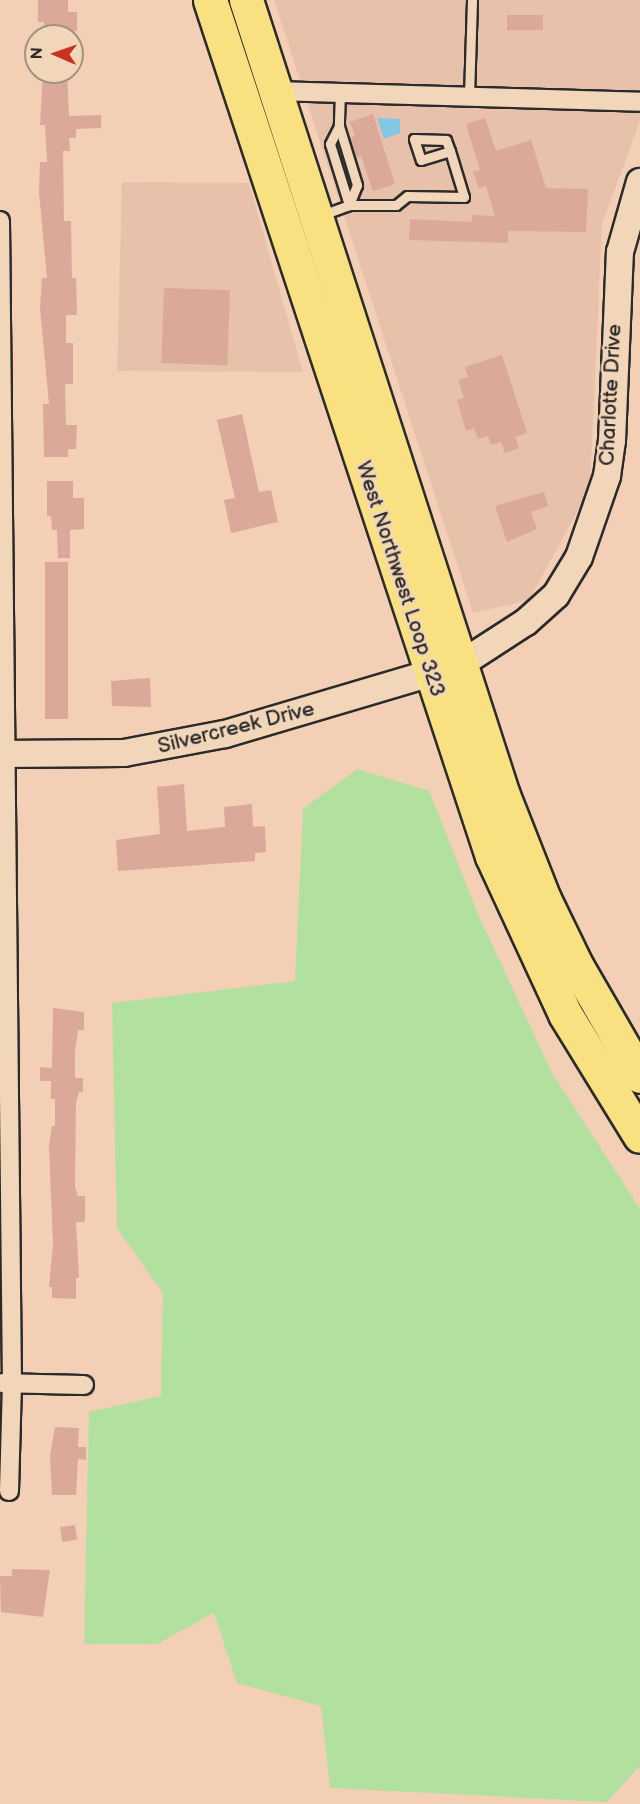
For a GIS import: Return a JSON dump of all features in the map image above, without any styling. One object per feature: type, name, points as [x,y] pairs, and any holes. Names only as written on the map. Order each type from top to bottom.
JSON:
[{"type":"highway","name":"West Northwest Loop 323","points":[[210,0],[446,669],[503,795],[544,899],[592,996],[640,1076]]},
{"type":"highway","points":[[226,0],[254,90],[259,93],[275,91]]},
{"type":"highway","name":"West Northwest Loop 323","points":[[246,0],[316,217],[446,669],[492,856],[525,936],[564,1014],[640,1136]]},
{"type":"street","points":[[275,91],[640,102]]},
{"type":"street","name":"Charlotte Drive","points":[[446,669],[526,622],[556,595],[579,557],[596,516],[612,441],[620,252],[640,182]]},
{"type":"street","points":[[0,221],[6,1383],[9,1491]]},
{"type":"street","name":"Silvercreek Drive","points":[[3,754],[105,754],[166,748],[446,669]]},
{"type":"street","points":[[6,1383],[84,1385]]},
{"type":"lane","points":[[469,96],[472,0]]},
{"type":"lane","points":[[340,92],[339,126],[357,185],[349,205]]},
{"type":"lane","points":[[339,126],[330,144],[349,205]]},
{"type":"lane","points":[[316,217],[349,205],[396,205],[407,196],[464,197],[450,151]]},
{"type":"shaded area","points":[[274,0],[640,0],[640,121],[602,224],[590,488],[529,600],[473,613]]},
{"type":"shaded area","points":[[122,182],[249,183],[303,372],[117,371]]},
{"type":"green space","points":[[357,769],[429,791],[477,912],[552,1073],[640,1209],[640,1766],[607,1802],[330,1788],[321,1706],[237,1683],[214,1613],[157,1644],[84,1644],[89,1412],[161,1396],[163,1293],[117,1228],[112,1003],[295,981],[303,809]]},
{"type":"water","points":[[377,118],[400,119],[400,133],[384,139]]},
{"type":"building","points":[[38,0],[68,0],[68,12],[77,12],[77,24],[38,22]]},
{"type":"building","points":[[507,15],[543,15],[543,30],[507,30]]},
{"type":"building","points":[[42,84],[68,84],[69,116],[101,115],[101,128],[76,129],[76,138],[69,138],[70,151],[63,151],[64,221],[71,221],[72,278],[76,278],[77,315],[66,315],[66,343],[73,343],[73,384],[65,384],[66,425],[77,425],[76,449],[68,449],[68,457],[44,457],[43,404],[49,404],[40,308],[42,278],[47,278],[39,192],[40,162],[47,162],[45,125],[40,125]]},
{"type":"building","points":[[373,114],[395,184],[373,191],[361,156],[356,158],[350,138],[355,136],[350,122]]},
{"type":"building","points":[[485,118],[496,151],[531,140],[546,188],[588,189],[586,232],[508,231],[508,243],[409,240],[410,219],[472,222],[472,215],[495,216],[486,186],[479,188],[473,172],[480,170],[466,124]]},
{"type":"building","points":[[164,288],[230,290],[227,365],[161,363]]},
{"type":"building","points":[[502,355],[527,433],[515,437],[519,448],[505,453],[501,442],[491,445],[488,436],[478,439],[474,428],[466,431],[457,400],[464,398],[458,380],[468,377],[465,367]]},
{"type":"building","points":[[242,414],[259,492],[271,490],[278,522],[231,533],[224,500],[235,498],[217,420]]},
{"type":"building","points":[[47,481],[73,481],[73,498],[84,498],[84,529],[70,530],[70,558],[58,558],[57,530],[52,530],[51,516],[47,516]]},
{"type":"building","points":[[544,492],[548,506],[531,512],[537,529],[507,542],[495,506]]},
{"type":"building","points":[[45,562],[68,562],[68,719],[45,719]]},
{"type":"building","points":[[150,678],[151,707],[112,706],[111,681]]},
{"type":"building","points":[[184,784],[187,831],[225,827],[224,807],[252,804],[253,827],[265,826],[266,852],[255,853],[255,861],[118,871],[116,840],[160,834],[157,787]]},
{"type":"building","points":[[53,1008],[84,1012],[84,1030],[78,1030],[75,1051],[75,1078],[83,1078],[83,1092],[79,1092],[76,1103],[75,1187],[78,1196],[85,1196],[85,1222],[76,1222],[79,1278],[76,1278],[76,1299],[52,1298],[52,1287],[49,1287],[53,1244],[49,1146],[52,1126],[55,1126],[55,1099],[51,1099],[51,1081],[40,1081],[40,1067],[52,1068]]},
{"type":"building","points":[[55,1427],[79,1428],[78,1447],[86,1447],[86,1460],[78,1459],[76,1495],[52,1495],[50,1456]]},
{"type":"building","points":[[75,1525],[77,1540],[62,1542],[60,1527]]},
{"type":"building","points":[[12,1569],[50,1570],[43,1617],[1,1612],[0,1576],[12,1576]]}]
